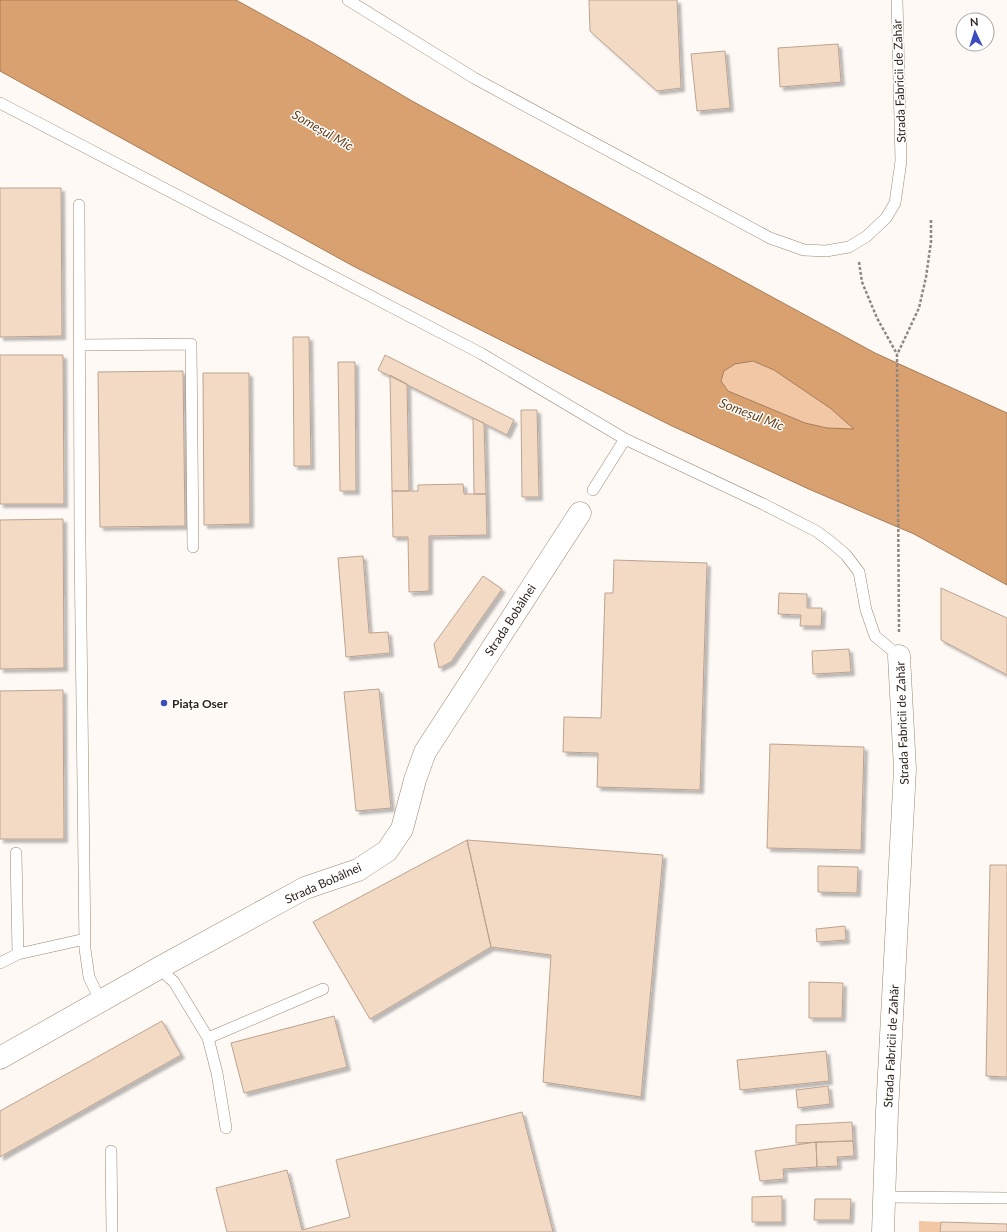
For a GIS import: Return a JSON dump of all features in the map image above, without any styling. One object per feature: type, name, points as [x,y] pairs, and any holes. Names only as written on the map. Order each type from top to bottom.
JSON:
[{"type":"street","name":"Strada Bobâlnei","points":[[0,1058],[159,968],[305,888],[358,870],[387,851],[402,829],[415,780],[425,752],[580,512]]},
{"type":"street","name":"Strada Fabricii de Zahăr","points":[[883,1232],[905,769],[899,656]]},
{"type":"lane","name":"Strada Fabricii de Zahăr","points":[[348,0],[358,8],[474,78],[770,238],[804,250],[826,252],[849,247],[867,236],[886,218],[895,203],[901,162],[897,0]]},
{"type":"lane","points":[[0,103],[482,354],[626,439],[763,504],[816,531],[846,555],[859,572],[866,610],[875,636],[899,656]]},
{"type":"lane","points":[[79,205],[80,545],[85,939],[89,977],[101,1002]]},
{"type":"lane","points":[[80,345],[191,344],[193,547]]},
{"type":"lane","points":[[594,490],[626,439]]},
{"type":"lane","points":[[16,853],[18,954]]},
{"type":"lane","points":[[0,963],[18,954],[85,939]]},
{"type":"lane","points":[[159,968],[174,982],[208,1038],[217,1073],[226,1128]]},
{"type":"lane","points":[[208,1038],[323,989]]},
{"type":"lane","points":[[111,1151],[112,1232]]},
{"type":"lane","points":[[884,1197],[1007,1198]]},
{"type":"path","name":"Strada Fabricii de Zahăr","points":[[899,656],[897,355],[919,308],[932,242],[931,219]]},
{"type":"path","points":[[856,243],[862,282],[897,355]]},
{"type":"shaded area","points":[[753,361],[774,370],[830,408],[855,429],[827,428],[805,423],[728,391],[721,381],[724,371],[735,364]]},
{"type":"shaded area","points":[[919,1221],[941,1222],[940,1232],[919,1232]]},
{"type":"water","name":"Someșul Mic","points":[[0,0],[236,0],[314,43],[412,101],[875,353],[1007,413],[1007,585],[914,534],[811,490],[670,425],[353,266],[0,71]],"holes":[[[753,361],[774,370],[830,408],[854,429],[827,428],[805,423],[728,391],[721,381],[724,371],[735,364]]]},
{"type":"building","points":[[589,0],[677,0],[681,88],[657,91],[590,31]]},
{"type":"building","points":[[838,44],[841,82],[780,87],[778,48]]},
{"type":"building","points":[[725,51],[730,108],[697,111],[691,54]]},
{"type":"building","points":[[0,188],[61,188],[62,336],[0,337]]},
{"type":"building","points":[[293,337],[309,337],[311,466],[294,466]]},
{"type":"building","points":[[0,355],[63,355],[64,504],[0,504]]},
{"type":"building","points":[[385,355],[514,420],[507,435],[378,370]]},
{"type":"building","points":[[338,362],[355,362],[356,491],[340,491]]},
{"type":"building","points":[[183,371],[185,526],[100,527],[98,372]]},
{"type":"building","points":[[203,373],[249,373],[250,524],[204,525]]},
{"type":"building","points":[[390,375],[407,384],[409,491],[392,491]]},
{"type":"building","points":[[521,410],[537,410],[539,497],[522,497]]},
{"type":"building","points":[[473,418],[484,423],[486,494],[474,494]]},
{"type":"building","points":[[463,484],[464,494],[486,494],[487,535],[429,536],[429,591],[409,592],[408,537],[393,537],[392,491],[418,491],[418,485]]},
{"type":"building","points":[[63,519],[64,668],[0,669],[0,520]]},
{"type":"building","points":[[363,556],[369,633],[388,632],[390,653],[346,657],[338,558]]},
{"type":"building","points":[[614,560],[707,563],[700,790],[597,787],[598,753],[563,752],[564,717],[601,718],[605,593],[613,593]]},
{"type":"building","points":[[483,576],[502,589],[451,662],[439,668],[434,644]]},
{"type":"building","points":[[941,588],[1007,618],[1007,675],[941,640]]},
{"type":"building","points":[[779,593],[807,594],[807,608],[822,608],[821,626],[800,626],[801,615],[778,614]]},
{"type":"building","points":[[849,649],[851,672],[813,674],[812,651]]},
{"type":"building","points":[[379,689],[391,808],[356,811],[344,692]]},
{"type":"building","points":[[63,690],[64,839],[0,839],[0,691]]},
{"type":"building","points":[[770,744],[864,747],[861,850],[767,848]]},
{"type":"building","points":[[467,840],[663,855],[641,1097],[543,1082],[551,955],[491,947]]},
{"type":"building","points":[[467,840],[491,947],[370,1019],[313,922]]},
{"type":"building","points":[[990,865],[1007,865],[1007,1077],[986,1076]]},
{"type":"building","points":[[818,866],[858,867],[857,893],[818,892]]},
{"type":"building","points":[[845,926],[846,940],[817,942],[816,929]]},
{"type":"building","points":[[809,982],[843,983],[842,1018],[809,1018]]},
{"type":"building","points":[[334,1016],[347,1067],[244,1093],[231,1043]]},
{"type":"building","points":[[162,1021],[181,1055],[0,1157],[0,1111]]},
{"type":"building","points":[[826,1051],[829,1081],[740,1090],[737,1060]]},
{"type":"building","points":[[828,1086],[830,1104],[798,1108],[796,1090]]},
{"type":"building","points":[[522,1112],[553,1232],[227,1232],[216,1188],[287,1170],[302,1230],[350,1217],[336,1160]]},
{"type":"building","points":[[852,1122],[853,1141],[796,1143],[796,1125]]},
{"type":"building","points":[[853,1141],[854,1156],[837,1157],[838,1166],[817,1167],[816,1142]]},
{"type":"building","points":[[816,1142],[817,1167],[783,1169],[784,1179],[760,1181],[755,1151]]},
{"type":"building","points":[[782,1196],[782,1222],[752,1222],[752,1197]]},
{"type":"building","points":[[815,1199],[851,1199],[850,1220],[814,1220]]},
{"type":"building","points":[[941,1222],[1007,1224],[1007,1232],[940,1232]]},
{"type":"place","name":"Piața Oser","points":[[164,703]]}]
